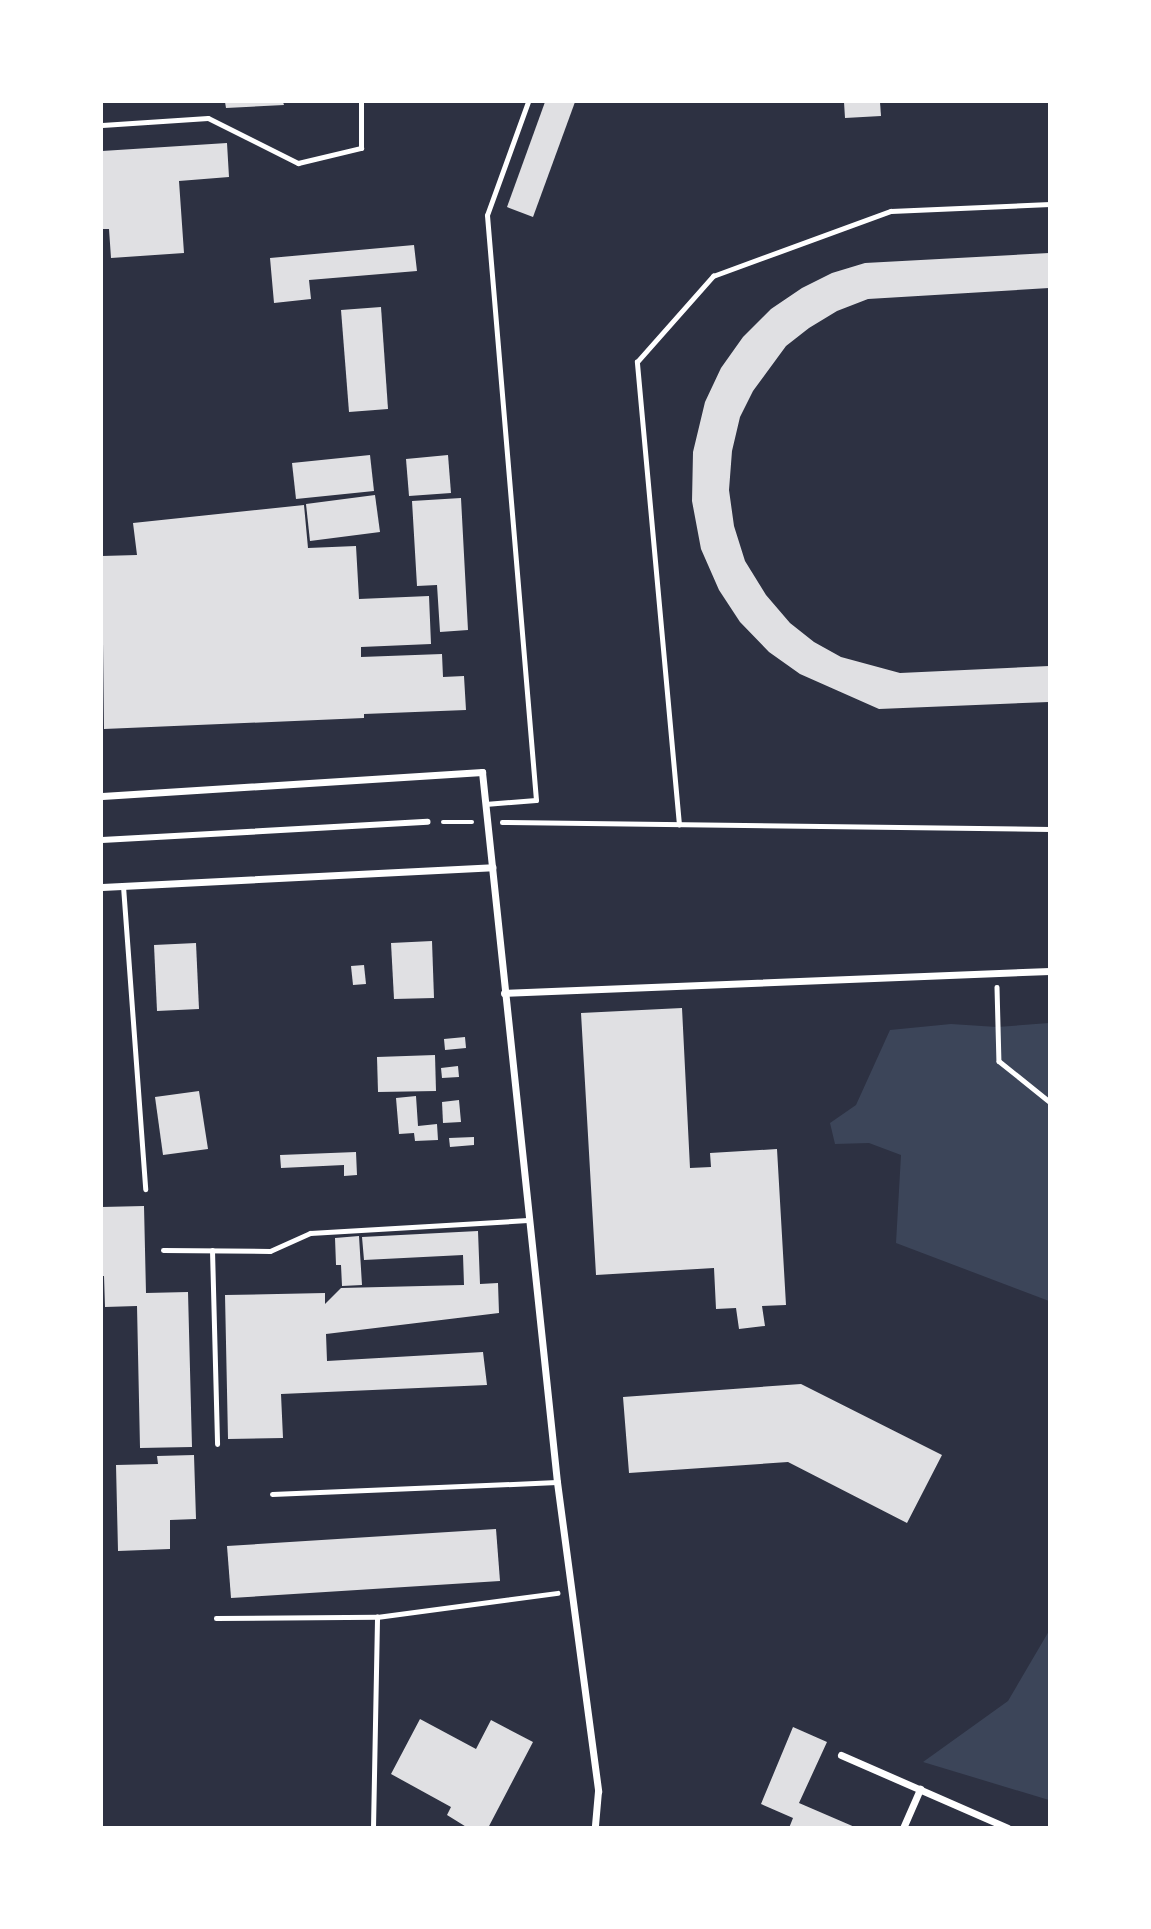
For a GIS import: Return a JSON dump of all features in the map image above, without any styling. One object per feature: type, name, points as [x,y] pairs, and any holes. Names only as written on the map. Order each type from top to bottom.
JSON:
[{"type":"street","points":[[102,796],[482,772],[556,1482],[598,1791],[595,1828]]},
{"type":"street","points":[[102,840],[428,822]]},
{"type":"street","points":[[102,887],[492,867]]},
{"type":"street","points":[[504,993],[1049,971]]},
{"type":"street","points":[[842,1755],[1008,1828]]},
{"type":"street","points":[[903,1828],[920,1789]]},
{"type":"lane","points":[[102,125],[208,118],[299,163],[361,148],[361,102]]},
{"type":"lane","points":[[485,804],[536,800],[487,215],[528,102]]},
{"type":"lane","points":[[123,886],[145,1189]]},
{"type":"lane","points":[[163,1250],[270,1251],[310,1233],[528,1220]]},
{"type":"lane","points":[[212,1251],[217,1444]]},
{"type":"lane","points":[[272,1494],[556,1482]]},
{"type":"path","points":[[679,825],[637,362],[713,276],[891,211],[1049,204]]},
{"type":"path","points":[[428,822],[1049,829]]},
{"type":"path","points":[[997,971],[999,1061],[1049,1102]]},
{"type":"path","points":[[216,1618],[377,1617],[571,1592]]},
{"type":"path","points":[[373,1828],[377,1617]]},
{"type":"shaded area","points":[[1049,1023],[1049,1301],[896,1243],[901,1155],[869,1143],[835,1144],[830,1123],[856,1105],[890,1030],[951,1024],[997,1027]]},
{"type":"shaded area","points":[[1049,1631],[1049,1800],[923,1762],[1008,1701]]},
{"type":"building","points":[[225,102],[283,102],[284,105],[226,108]]},
{"type":"building","points":[[545,102],[575,102],[533,217],[507,207]]},
{"type":"building","points":[[844,102],[880,102],[881,116],[845,118]]},
{"type":"building","points":[[227,143],[229,177],[179,181],[184,253],[111,258],[109,229],[102,229],[102,151]]},
{"type":"building","points":[[414,245],[417,271],[309,280],[311,299],[274,303],[270,258]]},
{"type":"building","points":[[1049,253],[1049,288],[868,299],[837,311],[809,328],[786,346],[753,391],[740,417],[732,451],[729,490],[734,526],[745,561],[766,595],[790,623],[814,642],[841,657],[900,673],[1049,666],[1049,702],[879,709],[800,674],[769,652],[740,622],[719,590],[701,549],[692,501],[693,452],[705,402],[721,368],[743,337],[771,309],[802,288],[832,273],[865,263]]},
{"type":"building","points":[[381,307],[388,409],[349,412],[341,310]]},
{"type":"building","points":[[370,455],[374,491],[296,499],[292,463]]},
{"type":"building","points":[[448,455],[451,493],[409,496],[406,459]]},
{"type":"building","points":[[375,495],[380,532],[310,541],[306,504]]},
{"type":"building","points":[[461,498],[468,630],[440,632],[437,585],[417,586],[412,501]]},
{"type":"building","points":[[304,505],[308,548],[356,546],[359,599],[429,596],[431,644],[361,647],[361,657],[442,654],[443,677],[464,676],[466,710],[364,714],[364,718],[104,729],[102,556],[137,555],[133,523]]},
{"type":"building","points":[[432,941],[434,998],[394,999],[391,943]]},
{"type":"building","points":[[196,943],[199,1009],[157,1011],[154,945]]},
{"type":"building","points":[[364,965],[366,984],[353,985],[351,966]]},
{"type":"building","points":[[682,1008],[690,1168],[711,1167],[710,1153],[777,1149],[786,1305],[762,1306],[765,1326],[739,1329],[736,1308],[716,1309],[714,1268],[596,1275],[581,1013]]},
{"type":"building","points":[[465,1037],[466,1048],[445,1050],[444,1039]]},
{"type":"building","points":[[435,1055],[436,1091],[378,1092],[377,1057]]},
{"type":"building","points":[[458,1066],[459,1077],[442,1078],[441,1068]]},
{"type":"building","points":[[199,1091],[208,1149],[163,1155],[155,1097]]},
{"type":"building","points":[[416,1096],[418,1126],[437,1124],[438,1140],[415,1141],[414,1133],[399,1134],[396,1098]]},
{"type":"building","points":[[459,1100],[461,1122],[443,1123],[442,1102]]},
{"type":"building","points":[[474,1137],[474,1145],[450,1147],[449,1138]]},
{"type":"building","points":[[356,1152],[357,1175],[344,1176],[344,1165],[281,1168],[280,1155]]},
{"type":"building","points":[[144,1206],[146,1293],[188,1292],[192,1447],[140,1448],[137,1306],[105,1307],[102,1207]]},
{"type":"building","points":[[478,1231],[480,1284],[498,1283],[499,1313],[326,1334],[327,1361],[483,1352],[487,1385],[281,1394],[283,1438],[228,1439],[225,1295],[325,1293],[325,1304],[341,1288],[464,1285],[463,1255],[364,1260],[362,1237]]},
{"type":"building","points":[[359,1236],[362,1285],[342,1286],[341,1265],[336,1265],[335,1238]]},
{"type":"building","points":[[801,1384],[942,1455],[907,1523],[788,1462],[629,1473],[623,1397]]},
{"type":"building","points":[[194,1455],[196,1519],[170,1520],[170,1549],[118,1551],[116,1465],[158,1464],[157,1456]]},
{"type":"building","points":[[496,1529],[500,1581],[231,1598],[227,1546]]},
{"type":"building","points":[[420,1719],[476,1749],[491,1720],[533,1742],[488,1828],[468,1828],[447,1815],[451,1807],[391,1774]]},
{"type":"building","points":[[793,1727],[827,1742],[799,1803],[857,1828],[789,1828],[793,1818],[761,1804]]}]
